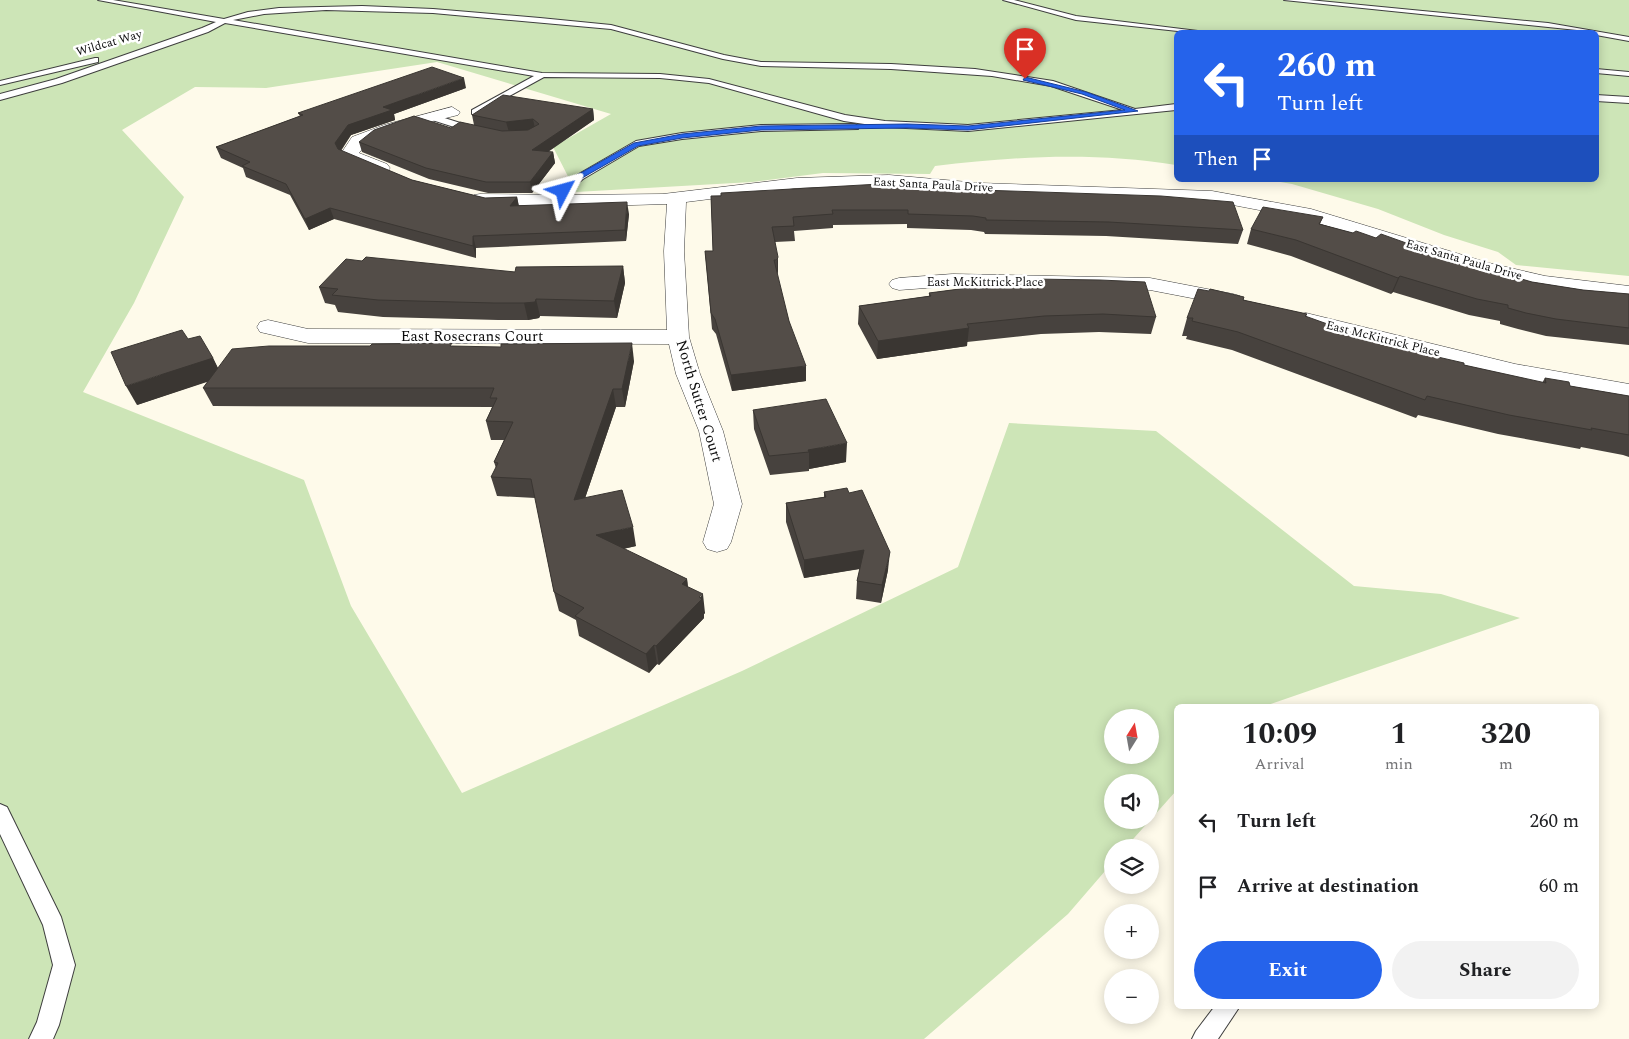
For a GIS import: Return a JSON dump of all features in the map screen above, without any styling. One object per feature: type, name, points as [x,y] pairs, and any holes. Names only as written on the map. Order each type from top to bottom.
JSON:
[{"type":"street","points":[[395,174],[349,155],[358,141],[390,128],[452,112]]},
{"type":"street","name":"East Santa Paula Drive","points":[[464,196],[488,201],[677,197],[797,183],[889,180],[997,188],[1212,196],[1304,213],[1484,268],[1545,282],[1629,292]]},
{"type":"street","name":"North Sutter Court","points":[[677,197],[674,251],[678,336],[688,374],[711,431],[728,504],[717,542]]},
{"type":"street","name":"East McKittrick Place","points":[[899,284],[953,280],[1150,284],[1248,304]]},
{"type":"street","name":"East McKittrick Place","points":[[1286,314],[1515,371],[1629,391]]},
{"type":"street","name":"East Rosecrans Court","points":[[268,327],[308,336],[678,336]]},
{"type":"lane","points":[[101,0],[542,75],[660,76],[708,81],[844,118],[907,126]]},
{"type":"lane","points":[[1006,0],[1076,18],[1184,30]]},
{"type":"lane","points":[[1287,0],[1548,25],[1577,30]]},
{"type":"lane","points":[[0,97],[59,81],[205,30],[222,20],[265,11],[370,7],[404,8],[611,27],[636,32],[732,60],[764,64],[909,67],[991,74],[1025,79],[1084,93],[1134,111]]},
{"type":"lane","name":"Wildcat Way","points":[[0,83],[104,57],[222,20]]},
{"type":"lane","points":[[1599,34],[1629,39]]},
{"type":"lane","points":[[1599,71],[1629,74]]},
{"type":"lane","points":[[475,112],[542,75]]},
{"type":"lane","points":[[1599,98],[1629,100]]},
{"type":"lane","points":[[563,191],[580,177],[636,144],[682,136],[761,128],[907,126],[968,128],[1174,107]]},
{"type":"lane","points":[[432,117],[450,125],[483,132]]},
{"type":"lane","points":[[0,813],[53,924],[64,965],[48,1026],[41,1039]]},
{"type":"lane","points":[[1204,1039],[1227,1009]]},
{"type":"green space","points":[[0,0],[1629,0],[1629,276],[1516,265],[1498,252],[1444,235],[1378,209],[1280,182],[1599,182],[1599,30],[1174,30],[1174,165],[1116,158],[1026,158],[935,166],[930,174],[823,173],[752,182],[576,192],[553,147],[611,114],[437,62],[266,88],[195,87],[122,130],[184,197],[134,303],[83,392],[304,480],[351,606],[462,793],[742,671],[958,567],[1009,423],[1156,431],[1354,586],[1441,594],[1520,618],[1271,704],[1174,704],[1174,793],[1159,810],[1159,774],[1104,774],[1104,829],[1142,829],[1133,839],[1104,839],[1104,872],[1068,914],[924,1039],[0,1039]]},
{"type":"building","points":[[432,67],[464,78],[383,107],[392,110],[348,125],[335,143],[338,149],[412,180],[485,198],[517,197],[510,206],[627,202],[625,230],[473,236],[473,246],[330,208],[305,219],[286,184],[242,166],[250,162],[216,147],[303,115],[298,113]]},
{"type":"building","points":[[503,95],[593,109],[532,150],[553,152],[530,182],[486,182],[426,168],[359,142],[374,130],[414,116],[451,128],[460,122],[502,131],[528,130],[539,124],[533,119],[506,122],[472,115]]},
{"type":"building","points":[[889,185],[889,187],[1161,196],[1233,202],[1243,230],[1109,222],[986,220],[986,218],[973,216],[908,214],[908,210],[832,210],[833,214],[793,217],[794,226],[772,227],[778,257],[777,260],[774,260],[789,321],[806,366],[731,375],[715,319],[711,313],[705,251],[713,251],[711,196],[721,196],[721,193]]},
{"type":"building","points":[[1263,207],[1323,217],[1319,224],[1353,233],[1356,231],[1376,238],[1381,234],[1423,249],[1421,251],[1479,269],[1480,267],[1532,282],[1583,290],[1629,294],[1629,328],[1556,319],[1526,313],[1508,308],[1508,305],[1477,299],[1400,276],[1398,278],[1296,240],[1251,229]]},
{"type":"building","points":[[366,257],[515,272],[516,267],[623,266],[614,301],[536,299],[535,302],[494,303],[378,300],[332,295],[338,289],[319,287],[346,259],[362,261]]},
{"type":"building","points":[[1033,279],[1145,282],[1156,317],[1103,314],[1044,316],[967,324],[969,328],[878,341],[859,306],[931,296],[929,293],[974,286],[1034,282]]},
{"type":"building","points":[[1198,289],[1209,291],[1210,289],[1244,297],[1243,300],[1307,314],[1305,316],[1386,345],[1388,342],[1429,355],[1464,363],[1464,365],[1546,383],[1545,378],[1569,382],[1570,386],[1629,396],[1629,435],[1509,415],[1427,396],[1425,400],[1238,332],[1192,321],[1193,318],[1187,318]]},
{"type":"building","points":[[182,330],[188,339],[200,336],[213,358],[126,386],[111,352]]},
{"type":"building","points":[[452,343],[450,346],[501,347],[501,344],[632,343],[622,389],[613,389],[574,500],[622,490],[633,527],[596,535],[687,579],[682,584],[703,594],[699,597],[702,599],[646,654],[575,616],[584,608],[554,592],[531,479],[491,477],[498,463],[494,462],[513,422],[486,421],[497,398],[490,398],[494,388],[203,388],[232,349],[269,346],[370,346],[372,344]]},
{"type":"building","points":[[826,399],[847,443],[808,450],[809,452],[769,456],[753,410]]},
{"type":"building","points":[[847,488],[849,493],[862,490],[890,552],[882,585],[857,581],[864,550],[804,560],[786,503],[826,497],[824,492]]},
{"type":"route","points":[[563,191],[580,177],[636,144],[682,136],[761,128],[907,126],[968,128],[1134,111],[1084,93],[1025,79]]}]
